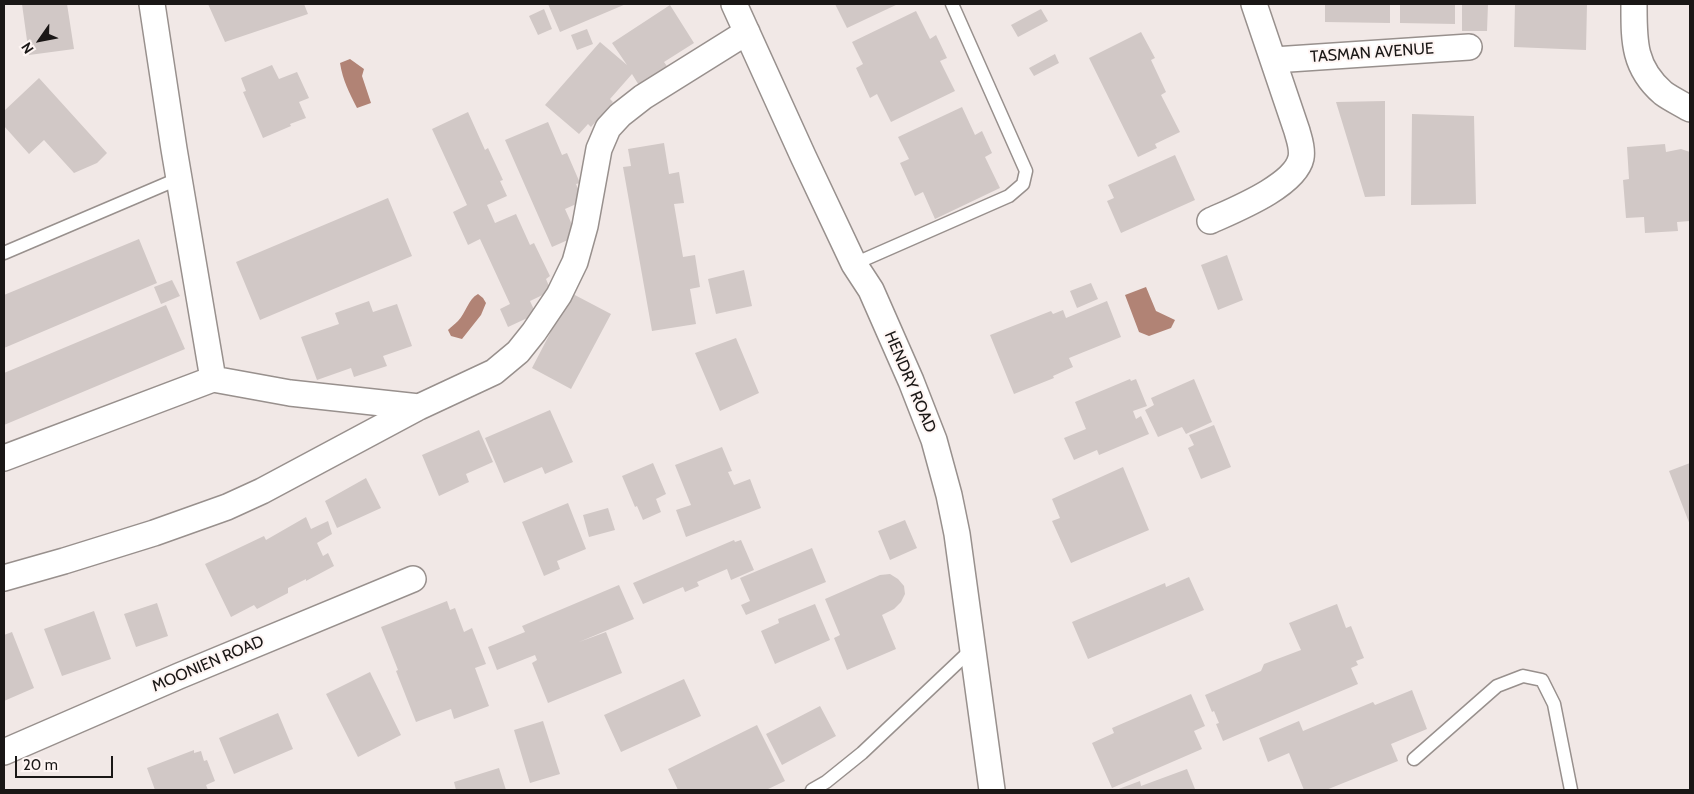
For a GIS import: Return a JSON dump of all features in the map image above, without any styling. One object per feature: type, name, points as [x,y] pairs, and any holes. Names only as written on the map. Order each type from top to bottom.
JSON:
[{"type":"street","points":[[152,4],[174,149],[213,379]]},
{"type":"street","name":"HENDRY ROAD","points":[[734,4],[854,264],[871,290],[911,381],[934,440],[950,495],[992,790]]},
{"type":"street","points":[[1210,221],[1252,202],[1293,174],[1301,158],[1301,147],[1274,60],[1254,4]]},
{"type":"street","points":[[1634,4],[1634,39],[1638,59],[1663,93],[1690,109]]},
{"type":"street","points":[[4,578],[64,562],[228,507],[262,491],[419,407],[494,372],[518,352],[534,332],[559,295],[575,262],[585,226],[599,149],[608,128],[620,115],[643,97],[747,32]]},
{"type":"street","name":"TASMAN AVENUE","points":[[1274,60],[1469,47]]},
{"type":"street","points":[[4,458],[213,379],[290,393],[419,407]]},
{"type":"street","name":"MOONIEN ROAD","points":[[4,752],[179,676],[413,579]]},
{"type":"lane","points":[[854,264],[1009,196],[1023,184],[1026,171],[952,4]]},
{"type":"lane","points":[[4,253],[180,178]]},
{"type":"lane","points":[[812,790],[826,782],[862,752],[972,649]]},
{"type":"lane","points":[[1414,759],[1497,686],[1522,676],[1542,680],[1554,704],[1571,790]]},
{"type":"shaded area","points":[[350,59],[364,69],[362,76],[371,103],[357,108],[345,81],[340,63]]},
{"type":"shaded area","points":[[1146,287],[1156,311],[1175,320],[1171,328],[1149,336],[1139,332],[1125,295]]},
{"type":"shaded area","points":[[478,294],[486,303],[481,315],[462,339],[451,336],[448,330],[461,318],[472,299]]},
{"type":"building","points":[[22,4],[67,4],[74,49],[29,55]]},
{"type":"building","points":[[208,4],[304,4],[308,14],[225,42]]},
{"type":"building","points":[[548,4],[626,4],[560,32]]},
{"type":"building","points":[[835,4],[898,4],[847,28]]},
{"type":"building","points":[[1325,4],[1390,4],[1390,23],[1325,22]]},
{"type":"building","points":[[1400,4],[1455,4],[1455,24],[1400,23]]},
{"type":"building","points":[[1462,4],[1488,4],[1487,31],[1462,31]]},
{"type":"building","points":[[1515,4],[1587,4],[1586,50],[1514,47]]},
{"type":"building","points":[[670,5],[694,43],[664,62],[669,69],[640,87],[632,74],[610,99],[613,102],[591,127],[588,124],[579,134],[545,105],[600,42],[627,65],[612,43]]},
{"type":"building","points":[[544,9],[552,29],[538,35],[529,16]]},
{"type":"building","points":[[1041,9],[1048,21],[1018,37],[1011,25]]},
{"type":"building","points":[[916,11],[930,39],[936,35],[947,58],[940,61],[955,91],[891,122],[877,94],[870,98],[856,68],[863,64],[852,42]]},
{"type":"building","points":[[587,29],[593,44],[577,50],[571,35]]},
{"type":"building","points":[[1141,32],[1155,58],[1151,60],[1166,92],[1161,95],[1180,132],[1155,144],[1157,148],[1138,157],[1089,58]]},
{"type":"building","points":[[1055,54],[1059,63],[1034,76],[1029,68]]},
{"type":"building","points":[[272,65],[279,79],[297,72],[309,98],[299,102],[306,118],[263,138],[243,92],[246,91],[241,78]]},
{"type":"building","points":[[39,78],[107,153],[97,163],[74,173],[44,140],[29,154],[4,126],[4,111]]},
{"type":"building","points":[[1385,101],[1385,196],[1365,197],[1336,102]]},
{"type":"building","points":[[962,107],[975,135],[982,131],[992,153],[985,157],[1000,188],[935,219],[923,192],[915,196],[900,163],[909,159],[898,137]]},
{"type":"building","points":[[468,112],[485,150],[488,148],[503,180],[500,181],[507,196],[487,205],[495,223],[516,214],[530,245],[534,243],[550,276],[546,279],[551,291],[530,301],[536,314],[508,327],[500,309],[510,304],[480,239],[468,245],[453,212],[467,205],[432,129]]},
{"type":"building","points":[[1412,114],[1474,116],[1476,204],[1411,205]]},
{"type":"building","points":[[548,122],[562,155],[567,153],[580,183],[576,184],[583,201],[565,209],[577,236],[552,247],[505,140]]},
{"type":"building","points":[[664,143],[669,174],[679,172],[684,203],[674,204],[683,257],[695,255],[700,287],[690,289],[696,324],[652,331],[623,167],[631,166],[628,149]]},
{"type":"building","points":[[1665,144],[1666,152],[1681,149],[1690,152],[1690,221],[1677,222],[1678,231],[1645,233],[1644,217],[1626,218],[1623,180],[1629,179],[1627,147]]},
{"type":"building","points":[[1175,155],[1195,200],[1121,233],[1107,201],[1114,198],[1108,185]]},
{"type":"building","points":[[388,198],[412,256],[260,320],[236,262]]},
{"type":"building","points":[[139,239],[157,283],[4,348],[4,295]]},
{"type":"building","points":[[1227,255],[1243,300],[1218,310],[1201,265]]},
{"type":"building","points":[[744,270],[752,306],[716,314],[708,279]]},
{"type":"building","points":[[172,280],[180,296],[161,304],[154,287]]},
{"type":"building","points":[[1091,283],[1098,299],[1077,308],[1070,291]]},
{"type":"building","points":[[571,293],[611,314],[571,389],[532,368]]},
{"type":"building","points":[[369,301],[373,312],[397,304],[412,346],[383,356],[387,366],[354,377],[351,368],[317,380],[301,337],[339,324],[335,313]]},
{"type":"building","points":[[1107,301],[1121,337],[1069,358],[1073,367],[1053,376],[1054,378],[1014,394],[990,335],[1051,311],[1053,314],[1063,310],[1066,318]]},
{"type":"building","points":[[166,305],[185,349],[4,425],[4,373]]},
{"type":"building","points":[[736,338],[759,393],[720,411],[695,353]]},
{"type":"building","points":[[1130,379],[1131,381],[1136,379],[1147,406],[1133,411],[1136,419],[1141,416],[1149,434],[1099,455],[1097,450],[1074,460],[1064,438],[1086,429],[1075,402]]},
{"type":"building","points":[[1194,379],[1212,422],[1186,434],[1182,427],[1158,437],[1145,410],[1154,405],[1151,398]]},
{"type":"building","points":[[550,410],[573,462],[545,474],[542,467],[504,483],[485,438]]},
{"type":"building","points":[[1214,425],[1231,467],[1201,479],[1188,448],[1194,445],[1189,435]]},
{"type":"building","points":[[479,430],[493,462],[466,474],[469,482],[439,496],[422,455]]},
{"type":"building","points":[[722,447],[732,471],[728,472],[734,485],[750,479],[761,508],[686,537],[676,510],[691,505],[675,465]]},
{"type":"building","points":[[653,463],[666,494],[656,499],[661,512],[643,520],[637,506],[635,507],[622,476]]},
{"type":"building","points":[[1690,463],[1690,525],[1669,471]]},
{"type":"building","points":[[1123,467],[1149,530],[1071,563],[1052,521],[1060,518],[1052,499]]},
{"type":"building","points":[[366,478],[381,508],[337,528],[325,501]]},
{"type":"building","points":[[568,503],[586,549],[557,561],[560,569],[544,576],[522,522]]},
{"type":"building","points":[[608,508],[615,530],[589,537],[583,515]]},
{"type":"building","points":[[306,517],[311,529],[328,521],[332,534],[317,543],[323,556],[328,553],[334,566],[288,588],[288,593],[257,609],[254,605],[231,617],[205,564],[264,536],[266,540]]},
{"type":"building","points":[[905,520],[917,548],[890,560],[878,531]]},
{"type":"building","points":[[734,540],[735,542],[741,540],[754,570],[731,580],[727,569],[697,582],[699,586],[685,592],[683,587],[643,604],[633,583]]},
{"type":"building","points":[[812,548],[826,582],[746,615],[741,605],[750,601],[740,578]]},
{"type":"building","points":[[890,574],[904,586],[905,594],[901,602],[894,609],[882,615],[896,649],[847,670],[834,638],[840,635],[825,599],[880,575]]},
{"type":"building","points":[[1189,577],[1204,610],[1088,659],[1072,622],[1165,583],[1166,587]]},
{"type":"building","points":[[619,585],[634,619],[579,642],[606,632],[622,673],[548,703],[532,663],[537,660],[535,655],[497,670],[488,647],[525,632],[522,626]]},
{"type":"building","points":[[447,601],[450,610],[455,608],[464,632],[472,628],[486,664],[475,668],[489,706],[454,719],[451,709],[416,722],[381,627]]},
{"type":"building","points":[[157,603],[168,636],[136,647],[124,614]]},
{"type":"building","points":[[815,604],[830,640],[775,664],[761,631],[779,623],[778,619]]},
{"type":"building","points":[[1337,604],[1346,628],[1351,626],[1364,658],[1356,661],[1358,665],[1351,668],[1358,684],[1223,741],[1216,724],[1219,723],[1205,695],[1261,671],[1264,664],[1301,650],[1289,623]]},
{"type":"building","points":[[94,611],[111,659],[62,676],[44,629]]},
{"type":"building","points":[[12,632],[34,688],[4,701],[4,635]]},
{"type":"building","points":[[370,672],[401,735],[358,757],[326,694]]},
{"type":"building","points":[[684,679],[701,716],[621,752],[604,715]]},
{"type":"building","points":[[1412,690],[1427,729],[1391,744],[1398,761],[1326,790],[1304,790],[1289,753],[1268,762],[1259,738],[1299,721],[1303,731],[1373,702],[1375,705]]},
{"type":"building","points":[[1191,694],[1205,726],[1194,731],[1202,749],[1112,788],[1092,743],[1114,733],[1112,728]]},
{"type":"building","points":[[820,706],[836,736],[782,765],[766,734]]},
{"type":"building","points":[[278,713],[293,749],[234,774],[219,738]]},
{"type":"building","points":[[543,721],[560,774],[530,783],[514,730]]},
{"type":"building","points":[[757,725],[785,781],[766,790],[678,790],[668,769]]},
{"type":"building","points":[[194,750],[194,753],[201,751],[204,761],[207,760],[215,781],[206,785],[208,790],[155,790],[147,768]]},
{"type":"building","points":[[499,768],[506,790],[456,790],[454,782]]},
{"type":"building","points":[[1187,769],[1195,789],[1116,790],[1140,781],[1141,786]]}]
